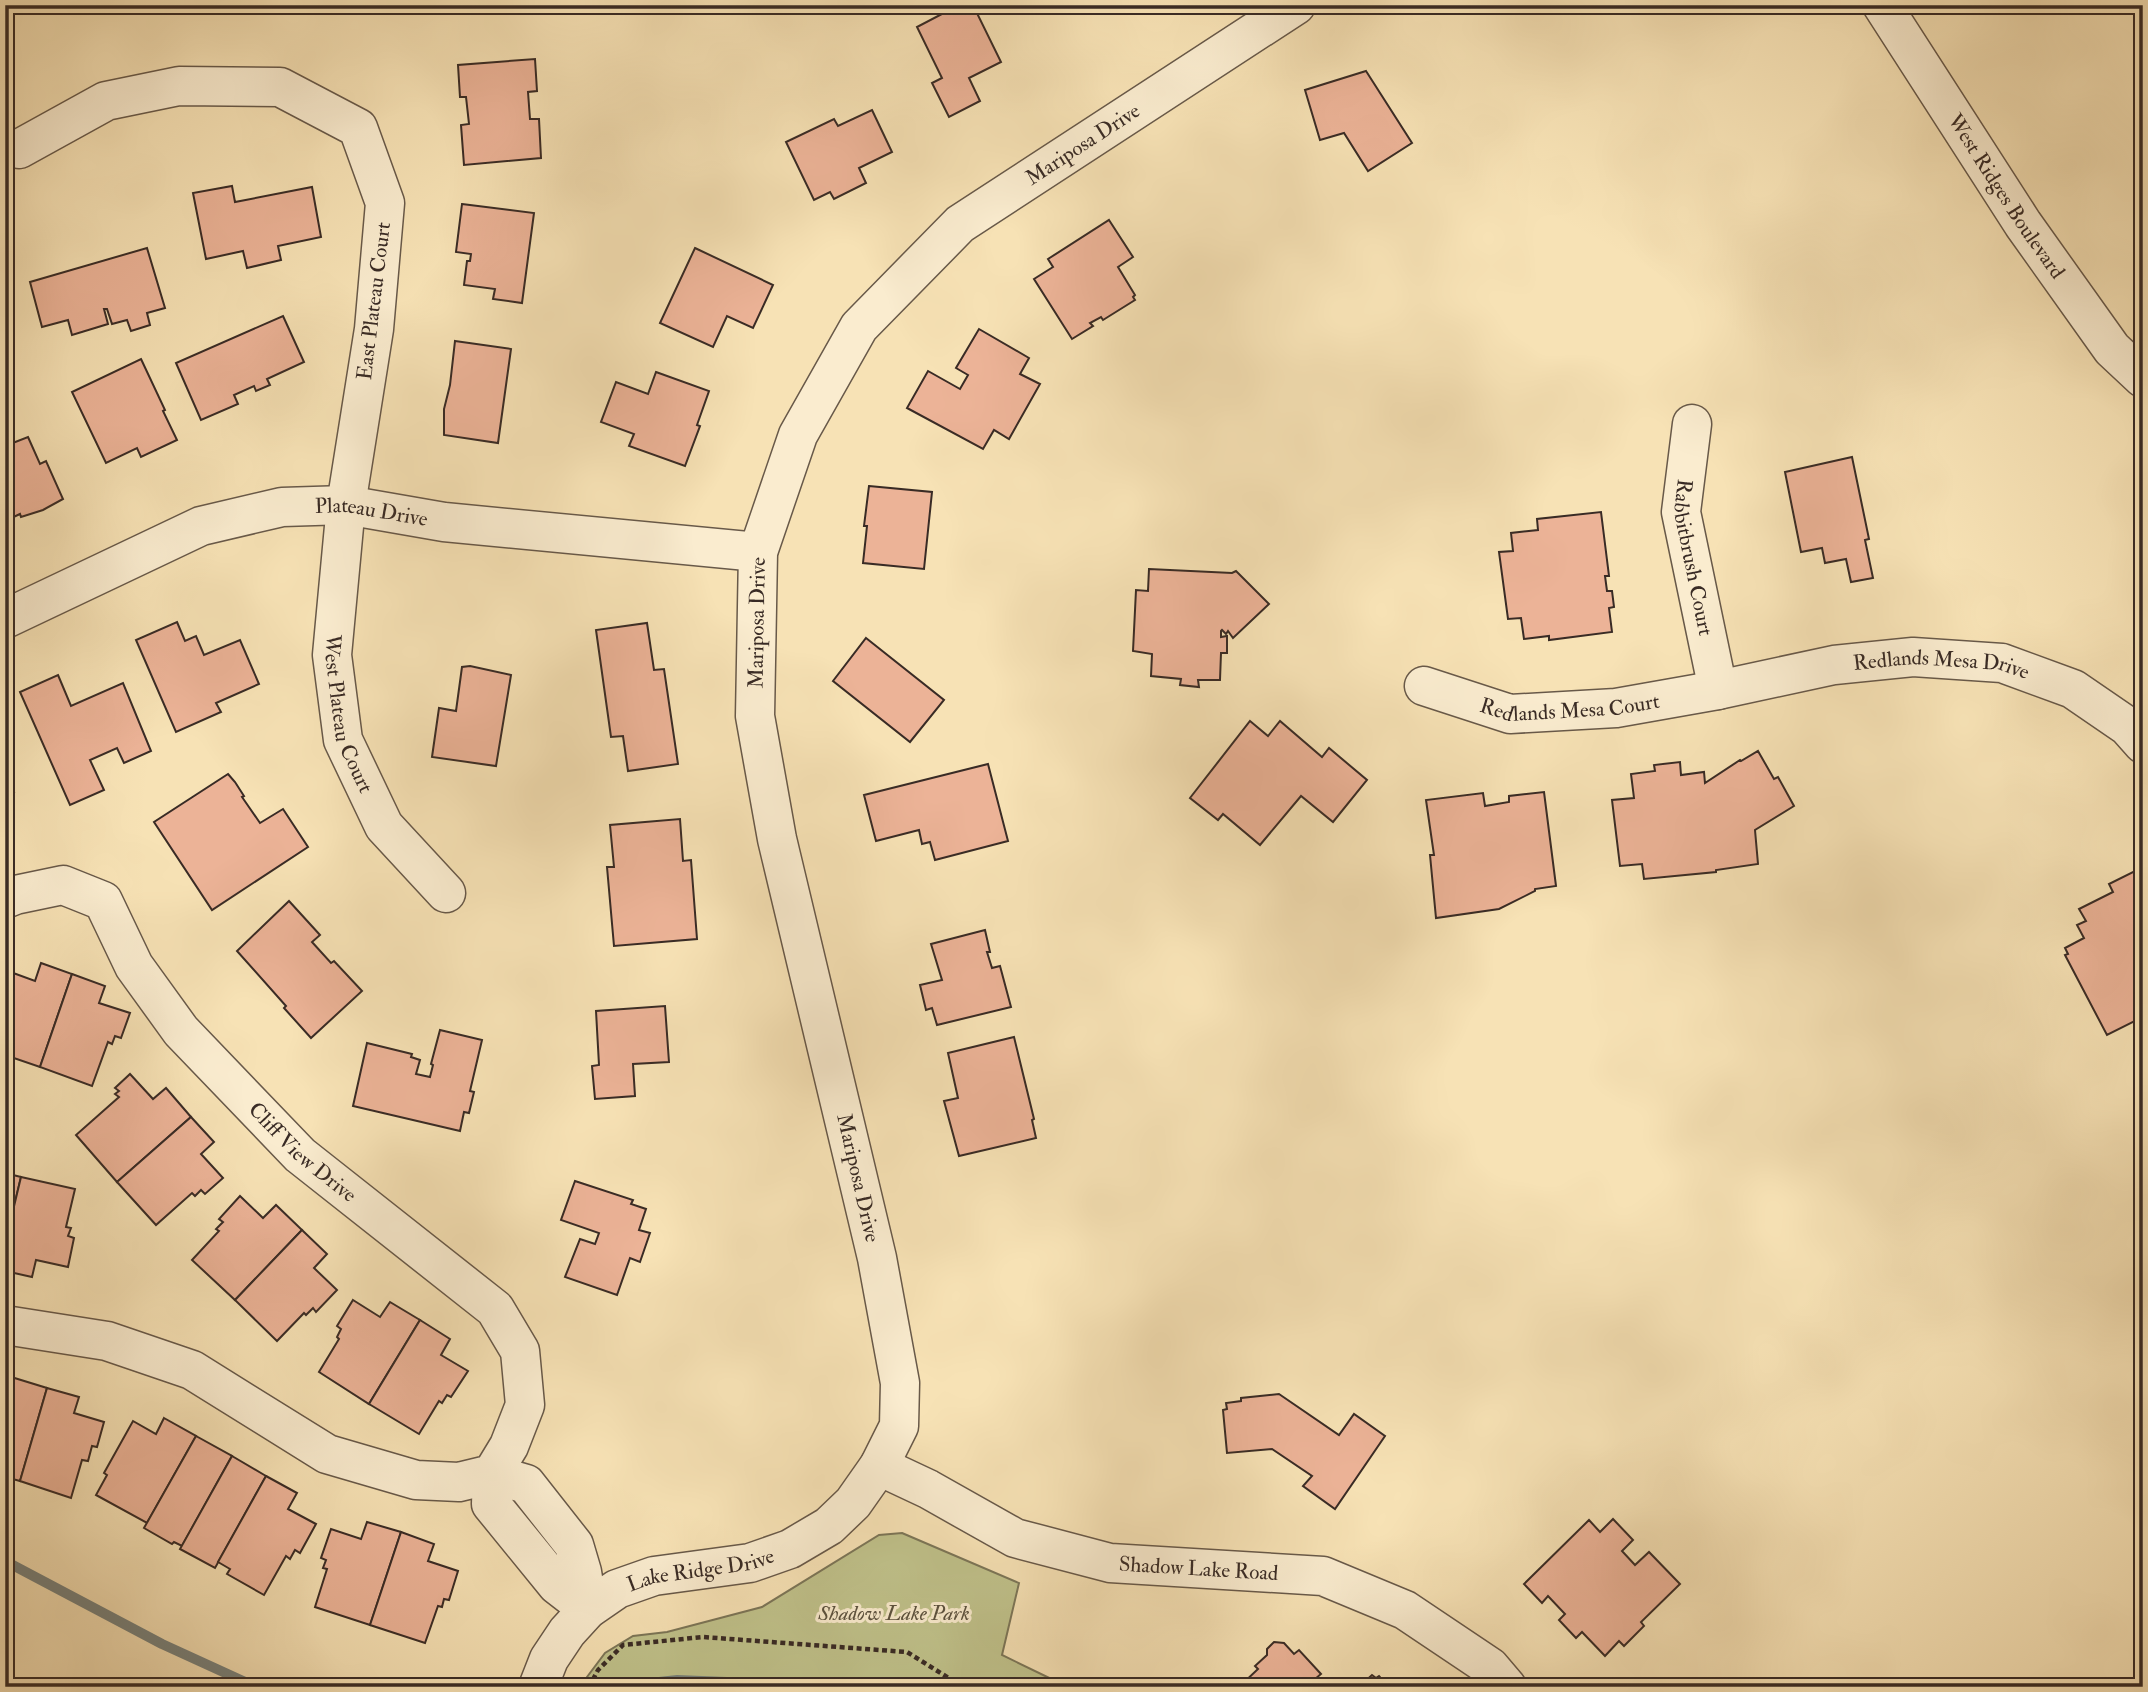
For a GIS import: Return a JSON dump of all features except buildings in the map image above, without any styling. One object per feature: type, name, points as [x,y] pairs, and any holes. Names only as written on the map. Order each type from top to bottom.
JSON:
[{"type":"street","name":"Mariposa Drive","points":[[879,1466],[899,1426],[900,1383],[877,1258],[777,839],[755,716],[758,552],[798,435],[859,327],[960,224],[1296,5]]},
{"type":"street","name":"West Ridges Boulevard","points":[[1882,5],[2022,224],[2112,349],[2143,378]]},
{"type":"street","name":"East Plateau Court","points":[[19,149],[106,101],[179,86],[280,87],[358,128],[385,203],[374,329],[346,505]]},
{"type":"street","name":"Rabbitbrush Court","points":[[1692,424],[1681,512],[1718,690]]},
{"type":"street","name":"Plateau Drive","points":[[5,619],[201,526],[282,507],[346,505],[444,522],[758,552]]},
{"type":"street","name":"West Plateau Court","points":[[346,505],[332,655],[343,740],[384,825],[446,893]]},
{"type":"street","name":"Redlands Mesa Drive","points":[[1718,690],[1834,665],[1913,657],[2002,663],[2073,689],[2127,726],[2143,744]]},
{"type":"street","name":"Redlands Mesa Court","points":[[1424,686],[1510,714],[1616,708],[1718,690]]},
{"type":"street","name":"Cliff View Drive","points":[[5,899],[63,885],[103,901],[134,966],[181,1031],[300,1155],[495,1309],[520,1351],[525,1405],[509,1446],[492,1474]]},
{"type":"street","points":[[5,1325],[107,1341],[191,1370],[327,1454],[416,1480],[459,1482],[492,1474],[491,1504],[557,1585],[589,1609]]},
{"type":"street","name":"Lake Ridge Drive","points":[[538,1687],[549,1659],[567,1632],[589,1609],[617,1589],[654,1576],[750,1563],[790,1549],[829,1526],[853,1503],[879,1466]]},
{"type":"street","name":"Shadow Lake Road","points":[[879,1466],[928,1489],[1016,1538],[1110,1563],[1324,1576],[1405,1610],[1490,1667],[1507,1687]]},
{"type":"path","points":[[589,1687],[598,1670],[623,1645],[703,1637],[907,1652],[963,1687]]},
{"type":"green space","name":"Shadow Lake Park","points":[[902,1533],[1019,1583],[1002,1655],[1068,1687],[582,1687],[605,1653],[633,1636],[667,1632],[762,1607],[879,1535]]},
{"type":"water","points":[[677,1676],[886,1687],[647,1687],[659,1678]]},
{"type":"waterway","points":[[5,1561],[162,1644],[256,1687]]}]
